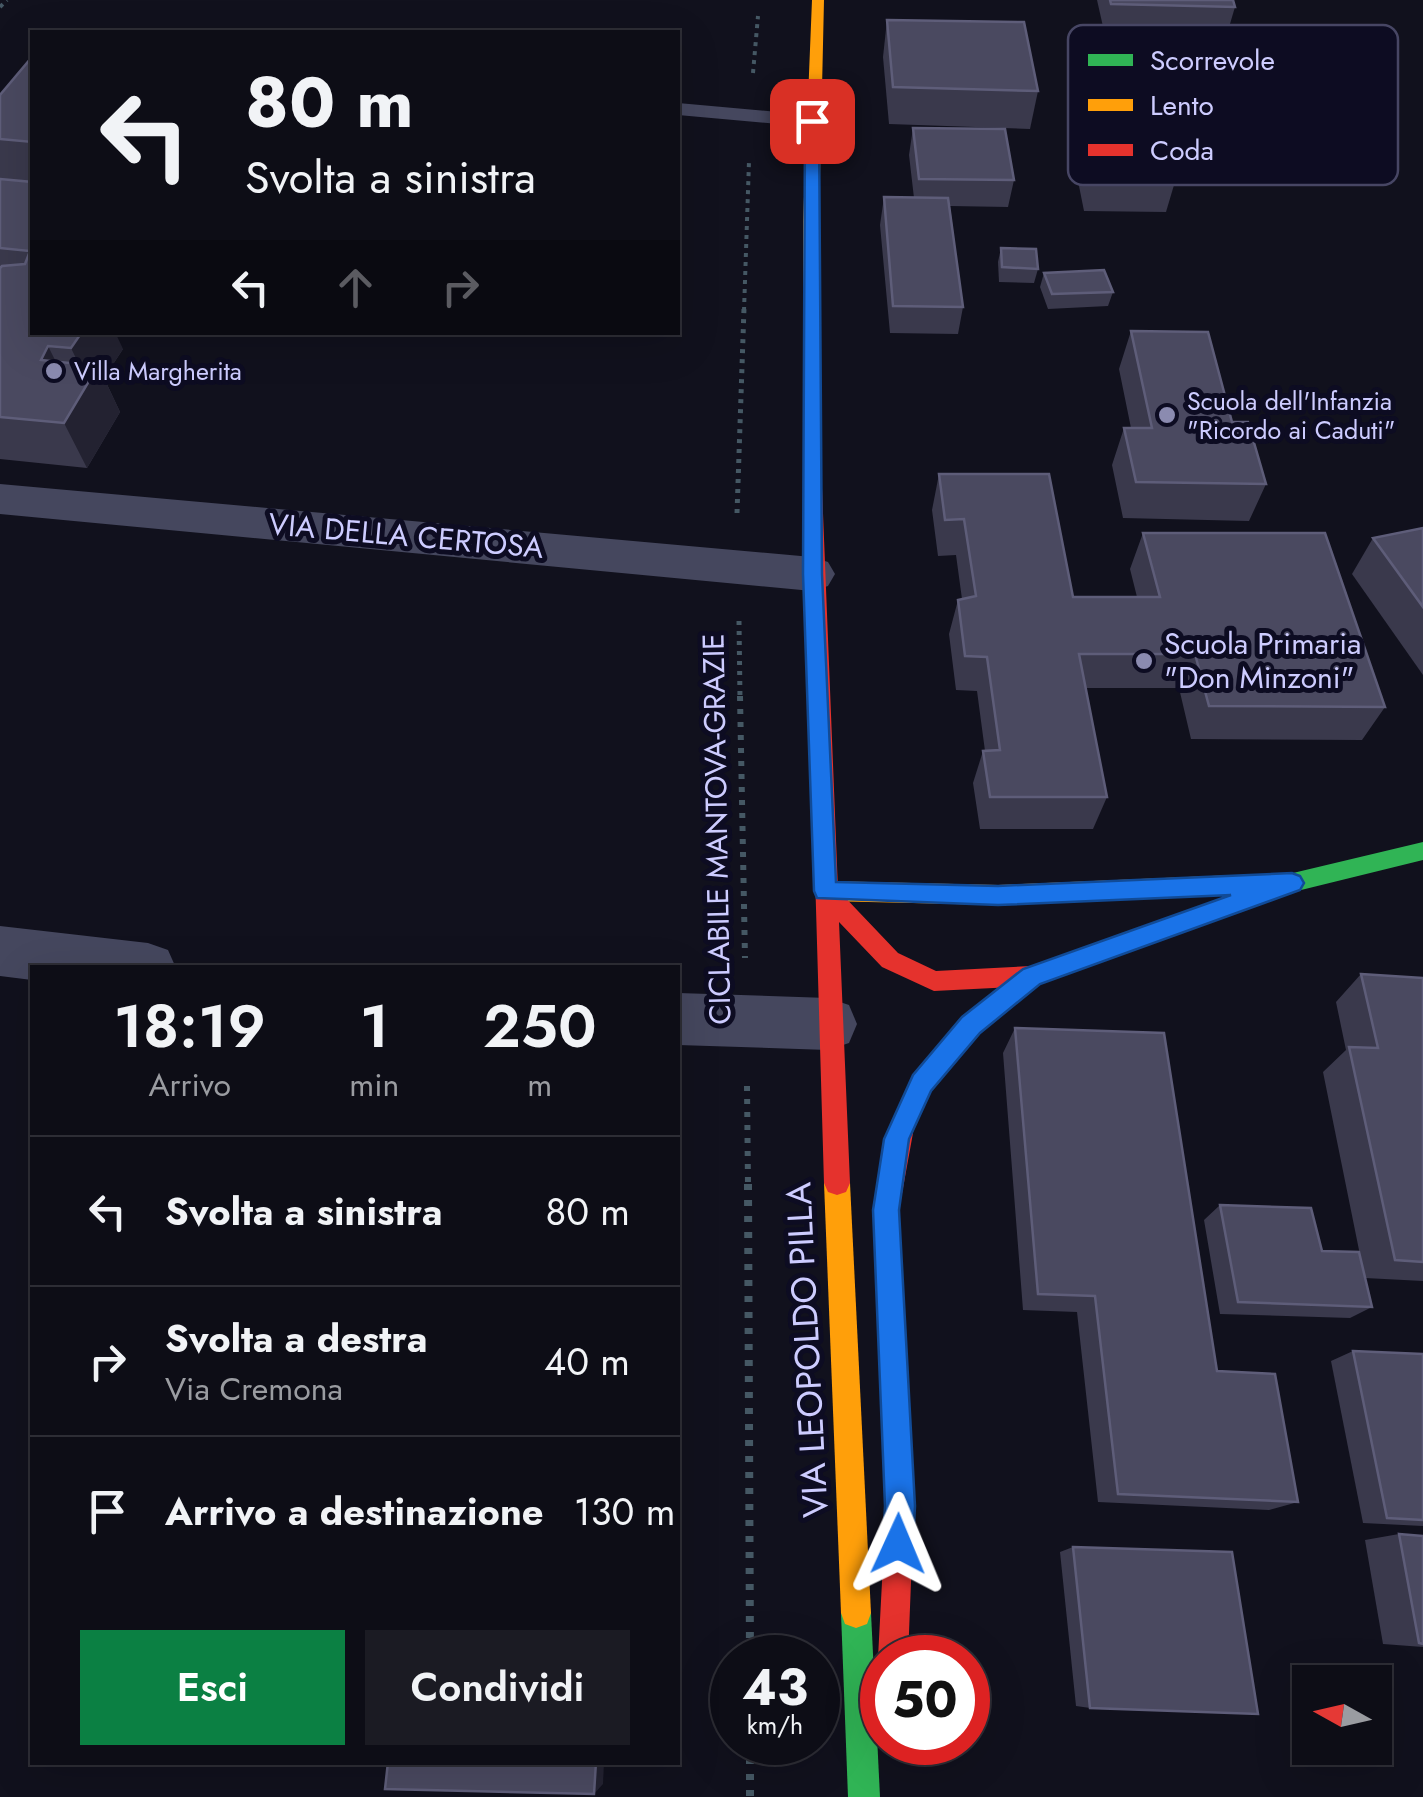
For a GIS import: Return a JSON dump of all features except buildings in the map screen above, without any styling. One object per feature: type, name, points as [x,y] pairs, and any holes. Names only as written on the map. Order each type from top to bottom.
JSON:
[{"type":"main road","name":"VIA LEOPOLDO PILLA","points":[[818,0],[812,121],[812,574],[832,1139],[864,1797]]},
{"type":"main road","points":[[825,891],[890,960],[934,981],[1032,976],[1292,883],[1423,850]]},
{"type":"main road","points":[[825,891],[998,896],[1292,883]]},
{"type":"main road","points":[[894,1635],[900,1506],[886,1210],[897,1139],[922,1083],[971,1025],[1032,976]]},
{"type":"street","name":"VIA DELLA CERTOSA","points":[[0,499],[812,574]]},
{"type":"street","points":[[0,950],[123,965]]},
{"type":"street","points":[[680,1019],[828,1024]]},
{"type":"lane","points":[[680,109],[812,121]]},
{"type":"path","points":[[0,7],[7,0]]},
{"type":"path","name":"CICLABILE MANTOVA-GRAZIE","points":[[750,1635],[746,1022],[737,490],[759,0]]},
{"type":"path","points":[[750,1765],[750,1797]]},
{"type":"traffic: fast","points":[[900,1133],[922,1083],[971,1025],[1031,976],[1293,883],[1423,851]]},
{"type":"traffic: fast","points":[[856,1613],[864,1797]]},
{"type":"traffic: slow","points":[[812,463],[811,221],[818,0]]},
{"type":"traffic: slow","points":[[825,891],[998,895],[1235,885]]},
{"type":"traffic: slow","points":[[837,1183],[856,1613]]},
{"type":"traffic: jam","points":[[812,463],[837,1183]]},
{"type":"traffic: jam","points":[[825,891],[890,960],[934,981],[1031,976]]},
{"type":"traffic: jam","points":[[894,1635],[900,1506],[886,1210],[900,1133]]},
{"type":"place","name":"Villa Margherita","points":[[54,371]]},
{"type":"place","name":"Scuola dell'Infanzia \"Ricordo ai Caduti\"","points":[[1167,415]]},
{"type":"place","name":"Scuola Primaria \"Don Minzoni\"","points":[[1144,661]]},
{"type":"route","points":[[812,121],[812,574],[825,891],[998,896],[1292,883],[1032,976],[971,1025],[922,1083],[897,1139],[886,1210],[900,1506],[898,1544]]}]
